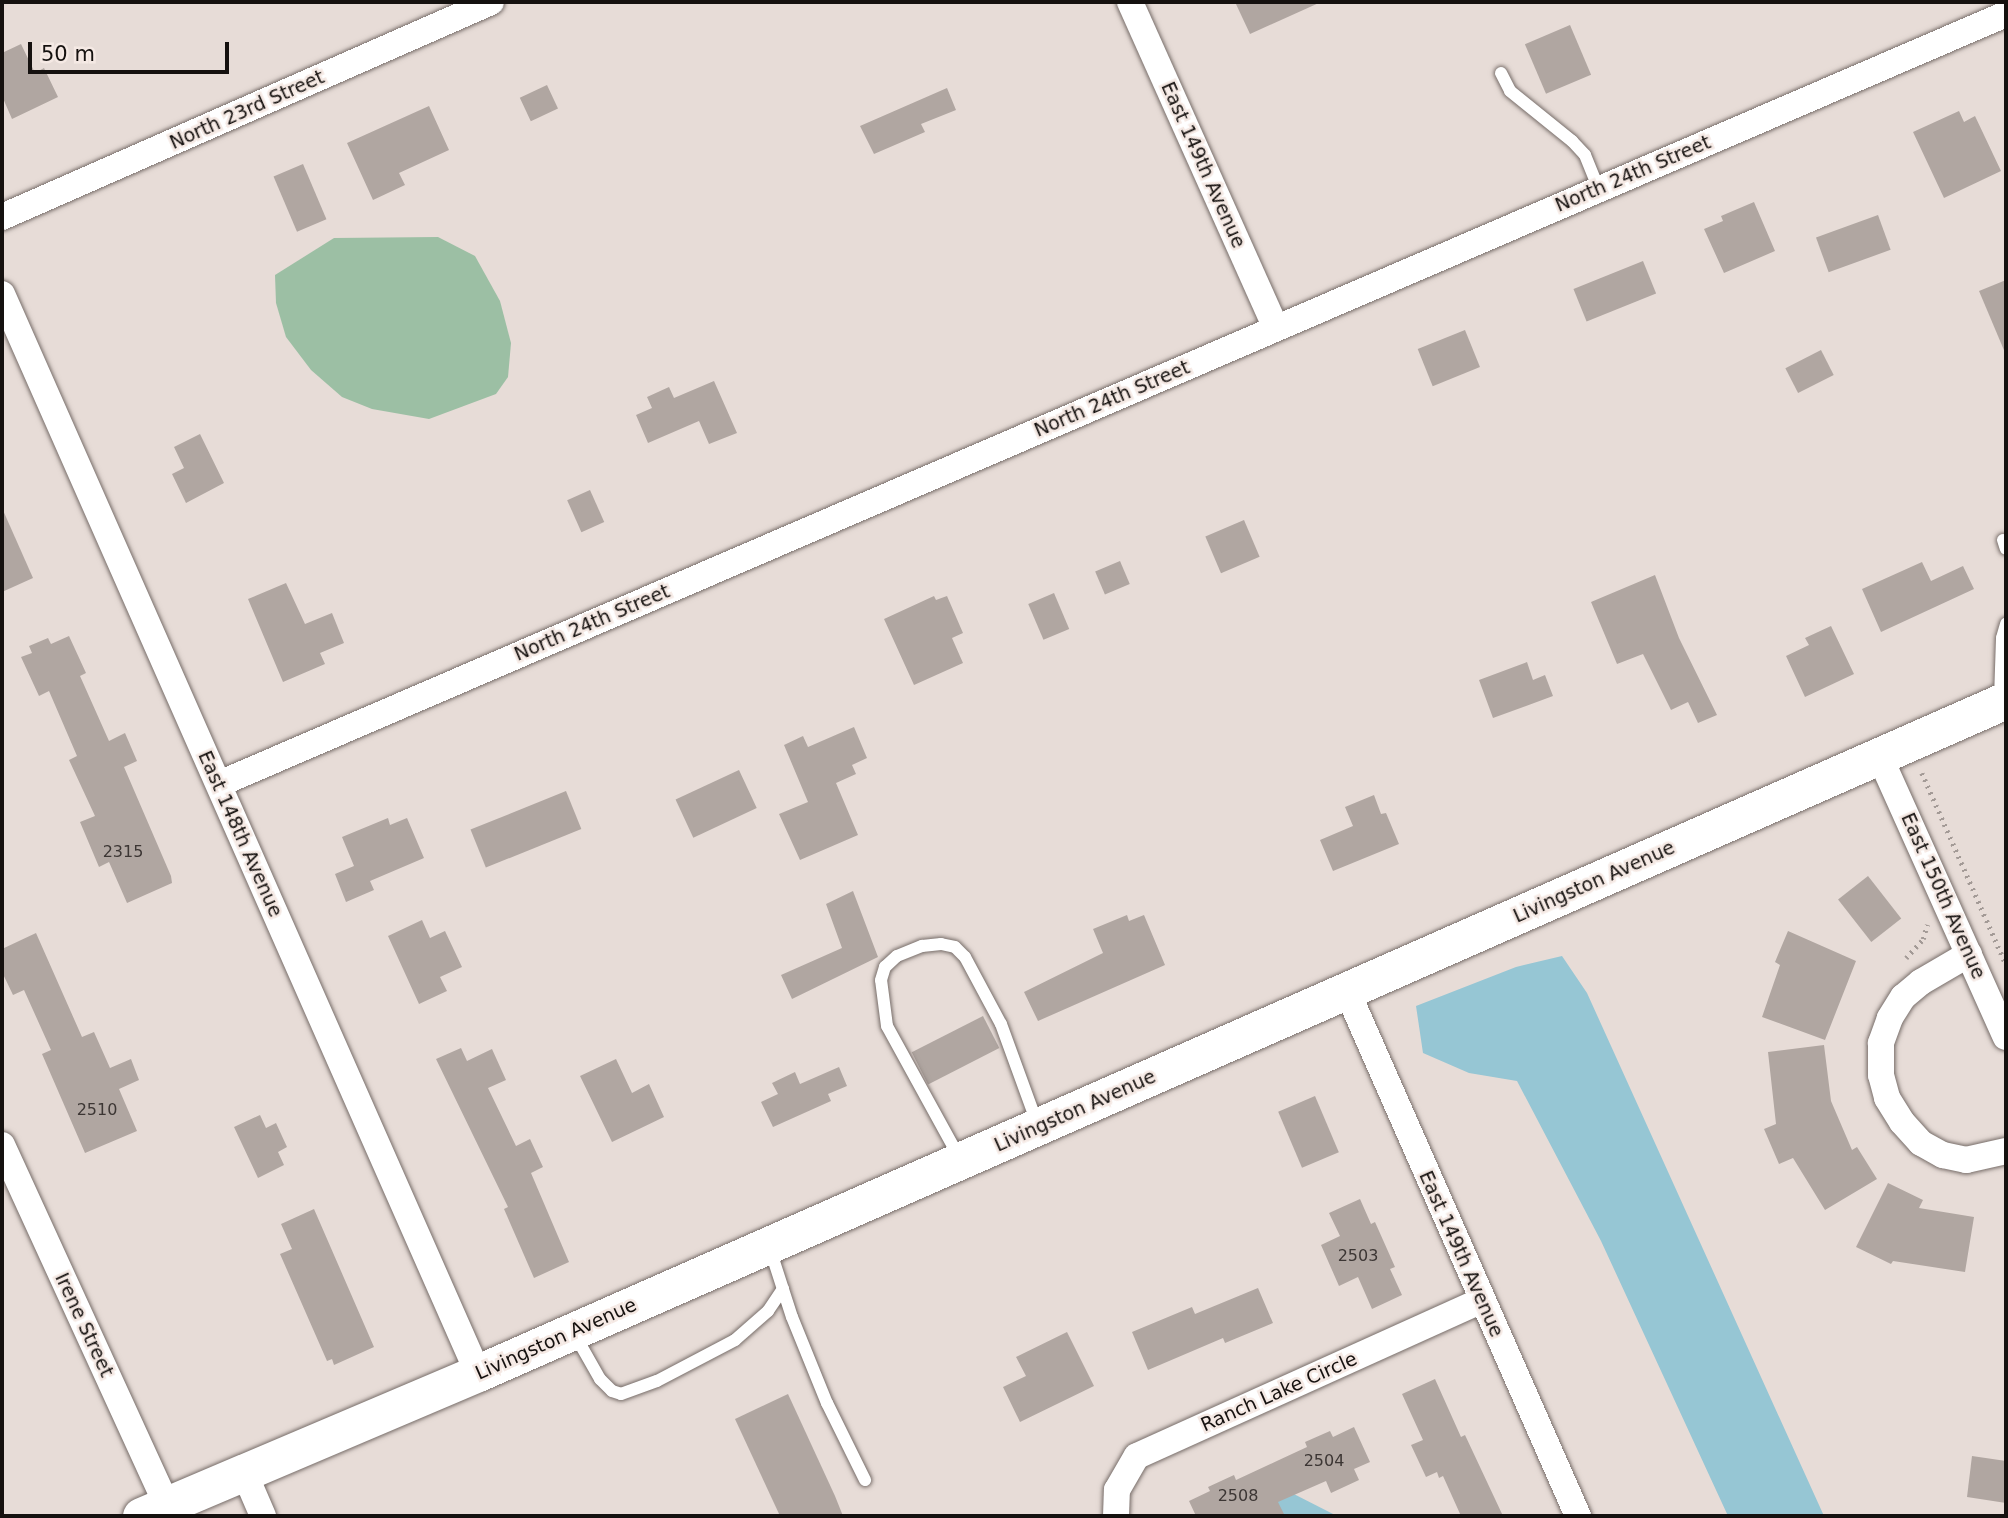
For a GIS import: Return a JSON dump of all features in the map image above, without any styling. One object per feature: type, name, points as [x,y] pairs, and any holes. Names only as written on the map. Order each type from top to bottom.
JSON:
[{"type":"street","name":"North 23rd Street","points":[[2,217],[491,2]]},
{"type":"street","name":"East 149th Avenue","points":[[1130,2],[1276,328]]},
{"type":"street","name":"North 24th Street","points":[[219,784],[2006,14]]},
{"type":"street","name":"East 148th Avenue","points":[[2,294],[478,1374]]},
{"type":"street","name":"Livingston Avenue","points":[[154,1511],[478,1374],[2003,701]]},
{"type":"street","name":"East 150th Avenue","points":[[1880,755],[2006,1037]]},
{"type":"street","points":[[1969,954],[1921,982],[1903,997],[1889,1018],[1881,1043],[1881,1075],[1887,1098],[1902,1122],[1921,1143],[1943,1155],[1966,1160],[2006,1151]]},
{"type":"street","name":"East 149th Avenue","points":[[1346,991],[1577,1516]]},
{"type":"street","name":"Irene Street","points":[[2,1145],[154,1511]]},
{"type":"street","name":"Ranch Lake Circle","points":[[1116,1516],[1117,1490],[1137,1456],[1481,1301]]},
{"type":"street","points":[[244,1472],[264,1516]]},
{"type":"lane","points":[[1501,73],[1510,91],[1572,141],[1585,155],[1599,189]]},
{"type":"lane","points":[[2003,701],[2002,638],[2006,624]]},
{"type":"lane","points":[[961,1161],[887,1026],[881,981],[885,967],[897,956],[922,946],[940,944],[955,947],[965,957],[1000,1024],[1038,1127]]},
{"type":"lane","points":[[769,1245],[827,1403],[865,1480]]},
{"type":"lane","points":[[573,1332],[600,1379],[612,1391],[621,1394],[657,1381],[734,1340],[768,1311],[783,1289]]},
{"type":"path","points":[[1922,773],[2006,964]]},
{"type":"green space","points":[[438,237],[475,256],[500,301],[511,343],[508,377],[496,394],[429,419],[372,409],[342,397],[311,370],[286,337],[276,303],[275,275],[334,238]]},
{"type":"water","points":[[1562,956],[1587,993],[1824,1516],[1728,1516],[1601,1241],[1517,1081],[1469,1073],[1423,1053],[1416,1006],[1516,967]]},
{"type":"water","points":[[1284,1489],[1337,1516],[1216,1516],[1213,1510]]},
{"type":"building","points":[[1235,2],[1321,2],[1250,34]]},
{"type":"building","points":[[1570,25],[1591,75],[1546,94],[1525,44]]},
{"type":"building","points":[[21,44],[35,73],[44,68],[58,97],[12,119],[2,96],[2,53]]},
{"type":"building","points":[[547,85],[558,109],[531,121],[520,98]]},
{"type":"building","points":[[947,88],[956,110],[921,124],[925,132],[874,154],[860,126]]},
{"type":"building","points":[[429,106],[449,150],[399,173],[405,185],[373,200],[347,143]]},
{"type":"building","points":[[1959,111],[1964,122],[1975,116],[2001,171],[1944,198],[1913,132]]},
{"type":"building","points":[[303,164],[326,219],[297,232],[274,177]]},
{"type":"building","points":[[1754,202],[1775,251],[1724,273],[1704,229],[1723,221],[1721,216]]},
{"type":"building","points":[[1878,215],[1891,250],[1829,272],[1816,238]]},
{"type":"building","points":[[1643,261],[1656,293],[1587,322],[1573,289]]},
{"type":"building","points":[[2006,280],[2006,355],[1979,291]]},
{"type":"building","points":[[1465,330],[1480,367],[1433,386],[1418,349]]},
{"type":"building","points":[[1821,350],[1834,375],[1798,393],[1785,368]]},
{"type":"building","points":[[714,381],[737,433],[709,444],[699,421],[648,443],[636,415],[652,408],[647,397],[669,387],[674,398]]},
{"type":"building","points":[[200,434],[224,483],[186,503],[172,474],[184,468],[174,447]]},
{"type":"building","points":[[590,490],[604,522],[581,532],[567,500]]},
{"type":"building","points":[[2,508],[33,578],[2,592]]},
{"type":"building","points":[[1244,520],[1260,557],[1221,573],[1205,536]]},
{"type":"building","points":[[1120,561],[1130,584],[1105,595],[1095,572]]},
{"type":"building","points":[[1922,562],[1931,581],[1963,566],[1974,589],[1881,632],[1862,589]]},
{"type":"building","points":[[1655,575],[1679,638],[1717,715],[1698,723],[1688,702],[1671,710],[1643,654],[1617,664],[1591,602]]},
{"type":"building","points":[[286,583],[305,624],[332,613],[344,643],[320,653],[325,664],[283,682],[248,599]]},
{"type":"building","points":[[1054,593],[1069,629],[1043,640],[1028,604]]},
{"type":"building","points":[[934,596],[936,600],[947,596],[963,633],[952,638],[963,663],[914,685],[884,619]]},
{"type":"building","points":[[1831,626],[1854,674],[1805,697],[1786,656],[1809,645],[1805,638]]},
{"type":"building","points":[[69,636],[86,673],[80,676],[109,741],[125,733],[137,761],[124,767],[171,876],[172,883],[127,903],[109,862],[99,867],[80,822],[95,816],[69,760],[77,756],[49,691],[39,696],[21,657],[32,653],[29,646],[48,638],[51,644]]},
{"type":"building","points":[[1527,662],[1533,680],[1545,675],[1553,696],[1493,718],[1479,680]]},
{"type":"building","points":[[854,727],[867,758],[852,765],[856,774],[836,783],[858,835],[800,860],[779,814],[808,802],[784,745],[803,736],[808,747]]},
{"type":"building","points":[[739,770],[757,808],[693,838],[676,800]]},
{"type":"building","points":[[566,791],[581,829],[486,868],[471,830]]},
{"type":"building","points":[[1374,795],[1381,814],[1386,813],[1399,844],[1333,871],[1320,840],[1353,826],[1345,807]]},
{"type":"building","points":[[388,818],[390,825],[407,818],[424,858],[370,881],[374,890],[346,902],[335,874],[354,866],[342,837]]},
{"type":"building","points":[[1868,876],[1901,919],[1871,942],[1838,899]]},
{"type":"building","points":[[853,891],[878,957],[792,999],[781,975],[842,948],[826,904]]},
{"type":"building","points":[[1127,915],[1129,921],[1144,915],[1165,965],[1038,1021],[1024,992],[1103,953],[1093,929]]},
{"type":"building","points":[[422,920],[430,938],[445,931],[462,967],[440,977],[447,991],[419,1004],[388,936]]},
{"type":"building","points":[[1788,931],[1856,961],[1825,1040],[1762,1017],[1780,965],[1775,962]]},
{"type":"building","points":[[36,933],[82,1037],[94,1032],[110,1068],[131,1059],[139,1080],[119,1089],[137,1131],[85,1153],[42,1054],[51,1050],[24,990],[13,995],[2,972],[2,949]]},
{"type":"building","points":[[983,1016],[999,1048],[928,1084],[912,1052]]},
{"type":"building","points":[[1824,1045],[1831,1101],[1852,1150],[1857,1147],[1877,1179],[1825,1210],[1793,1158],[1779,1164],[1764,1129],[1776,1124],[1768,1052]]},
{"type":"building","points":[[461,1048],[467,1061],[492,1049],[506,1080],[488,1088],[516,1146],[530,1139],[543,1167],[531,1173],[569,1262],[534,1278],[504,1209],[508,1207],[436,1059]]},
{"type":"building","points":[[616,1059],[632,1093],[649,1084],[664,1117],[612,1142],[580,1076]]},
{"type":"building","points":[[839,1067],[847,1086],[828,1094],[831,1101],[773,1127],[761,1102],[778,1094],[772,1083],[795,1072],[800,1084]]},
{"type":"building","points":[[1315,1096],[1339,1152],[1302,1168],[1278,1112]]},
{"type":"building","points":[[260,1115],[266,1128],[276,1123],[287,1147],[278,1152],[284,1165],[258,1178],[234,1127]]},
{"type":"building","points":[[1888,1183],[1923,1200],[1919,1208],[1974,1217],[1965,1272],[1893,1261],[1891,1264],[1856,1247]]},
{"type":"building","points":[[1360,1199],[1371,1224],[1375,1222],[1395,1267],[1390,1269],[1402,1295],[1372,1309],[1358,1277],[1339,1286],[1321,1245],[1340,1236],[1329,1213]]},
{"type":"building","points":[[314,1209],[374,1347],[334,1365],[332,1359],[327,1361],[280,1254],[292,1249],[281,1224]]},
{"type":"building","points":[[1258,1288],[1273,1323],[1225,1343],[1223,1338],[1148,1370],[1132,1332],[1192,1307],[1195,1314]]},
{"type":"building","points":[[1067,1332],[1094,1386],[1020,1422],[1003,1387],[1026,1376],[1016,1357]]},
{"type":"building","points":[[1435,1379],[1461,1437],[1465,1435],[1503,1516],[1461,1516],[1443,1476],[1439,1478],[1437,1472],[1426,1477],[1411,1445],[1423,1440],[1402,1394]]},
{"type":"building","points":[[788,1394],[843,1516],[780,1516],[735,1419]]},
{"type":"building","points":[[1354,1427],[1370,1462],[1354,1469],[1359,1480],[1331,1493],[1326,1481],[1278,1502],[1285,1516],[1196,1516],[1189,1501],[1210,1491],[1208,1487],[1234,1475],[1236,1480],[1307,1447],[1305,1442],[1330,1431],[1333,1437]]},
{"type":"building","points":[[1972,1456],[2006,1461],[2006,1503],[1967,1497]]}]
